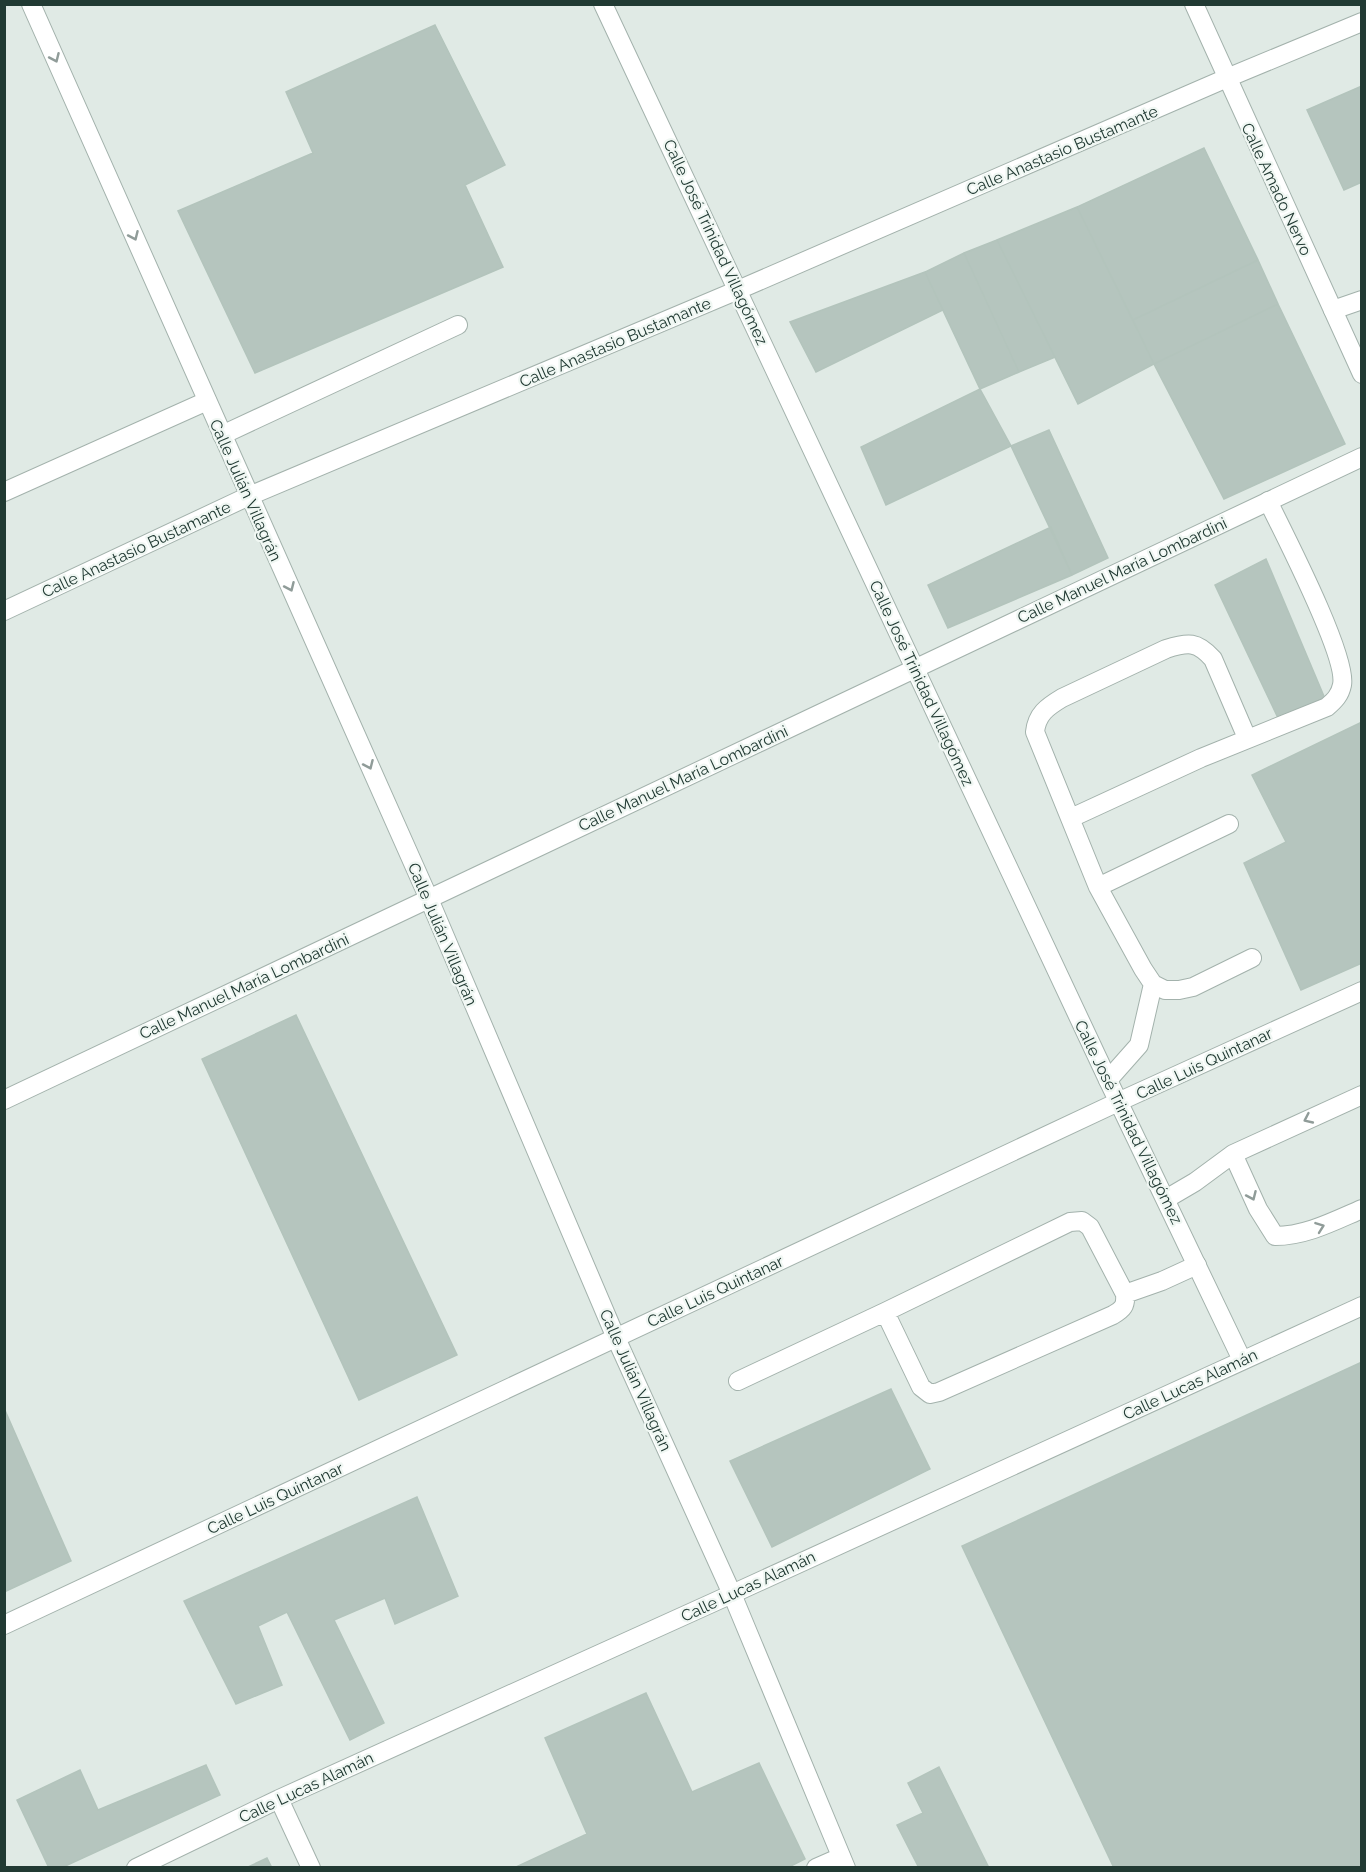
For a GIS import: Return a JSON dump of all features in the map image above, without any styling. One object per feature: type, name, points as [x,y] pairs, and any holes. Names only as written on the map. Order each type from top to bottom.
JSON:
[{"type":"street","name":"Calle José Trinidad Villagómez","points":[[603,4],[1118,1102],[1242,1360]]},
{"type":"street","name":"Calle Amado Nervo","points":[[1194,4],[1362,374]]},
{"type":"street","name":"Calle Julián Villagrán","points":[[36,6],[207,401],[429,899],[616,1338],[732,1594],[843,1862]]},
{"type":"street","name":"Calle Anastasio Bustamante","points":[[4,611],[249,496],[738,290],[1227,78],[1362,22]]},
{"type":"street","points":[[1333,310],[1362,300]]},
{"type":"street","points":[[222,435],[458,325]]},
{"type":"street","points":[[4,492],[207,401]]},
{"type":"street","name":"Calle Manuel María Lombardini","points":[[4,1100],[1362,457]]},
{"type":"street","points":[[1071,818],[1246,738],[1327,707],[1337,698],[1343,683],[1334,646],[1268,501]]},
{"type":"street","points":[[1246,738],[1213,659],[1203,648],[1193,644],[1166,649],[1062,698],[1046,708],[1036,719],[1035,732],[1098,887],[1153,984],[1165,990],[1179,990],[1204,982],[1252,958]]},
{"type":"street","points":[[1098,887],[1228,824]]},
{"type":"street","points":[[1108,1080],[1139,1045],[1153,984]]},
{"type":"street","name":"Calle Luis Quintanar","points":[[4,1625],[1118,1102],[1362,991]]},
{"type":"street","points":[[1166,1199],[1195,1182],[1233,1154],[1362,1095]]},
{"type":"street","points":[[1233,1154],[1258,1209],[1275,1236],[1289,1236],[1310,1230],[1362,1209]]},
{"type":"street","points":[[738,1381],[1070,1222],[1082,1221],[1090,1227],[1125,1294],[1126,1302],[1123,1309],[1113,1315],[930,1394],[921,1387],[885,1312]]},
{"type":"street","points":[[1125,1294],[1197,1265]]},
{"type":"street","name":"Calle Lucas Alamán","points":[[136,1868],[279,1799],[1362,1306]]},
{"type":"street","points":[[279,1799],[311,1868]]},
{"type":"street","points":[[816,1868],[843,1862]]},
{"type":"building","points":[[435,25],[505,165],[465,185],[503,267],[255,373],[178,211],[313,153],[286,92]]},
{"type":"building","points":[[1362,86],[1362,182],[1344,190],[1307,110]]},
{"type":"building","points":[[1204,148],[1258,260],[1133,320],[1077,207]]},
{"type":"building","points":[[1077,207],[1154,364],[1078,404],[997,240]]},
{"type":"building","points":[[997,240],[1055,357],[1019,372],[964,253]]},
{"type":"building","points":[[964,253],[1019,372],[980,389],[925,272]]},
{"type":"building","points":[[1258,260],[1278,304],[1154,364],[1133,320]]},
{"type":"building","points":[[925,272],[943,310],[816,372],[790,322]]},
{"type":"building","points":[[1278,304],[1345,444],[1224,499],[1154,364]]},
{"type":"building","points":[[980,389],[1011,446],[886,505],[861,447]]},
{"type":"building","points":[[1049,430],[1108,558],[1072,575],[1011,446]]},
{"type":"building","points":[[1051,527],[1072,575],[948,628],[928,585]]},
{"type":"building","points":[[1266,559],[1326,701],[1279,720],[1215,585]]},
{"type":"building","points":[[1362,722],[1362,963],[1301,990],[1244,863],[1286,842],[1252,775]]},
{"type":"building","points":[[296,1015],[457,1355],[359,1400],[202,1059]]},
{"type":"building","points":[[1362,1362],[1362,1868],[1114,1868],[962,1546]]},
{"type":"building","points":[[891,1389],[930,1469],[772,1547],[730,1461]]},
{"type":"building","points":[[4,1408],[71,1561],[4,1592]]},
{"type":"building","points":[[417,1497],[458,1596],[395,1624],[385,1598],[334,1620],[384,1723],[350,1740],[287,1612],[258,1626],[282,1685],[236,1704],[184,1601]]},
{"type":"building","points":[[646,1693],[692,1792],[759,1763],[805,1859],[787,1868],[514,1868],[587,1834],[545,1738]]},
{"type":"building","points":[[206,1765],[220,1795],[61,1868],[49,1868],[17,1800],[80,1770],[98,1810]]},
{"type":"building","points":[[939,1767],[989,1868],[919,1868],[897,1825],[923,1813],[908,1783]]},
{"type":"building","points":[[267,1858],[272,1868],[246,1868]]}]
